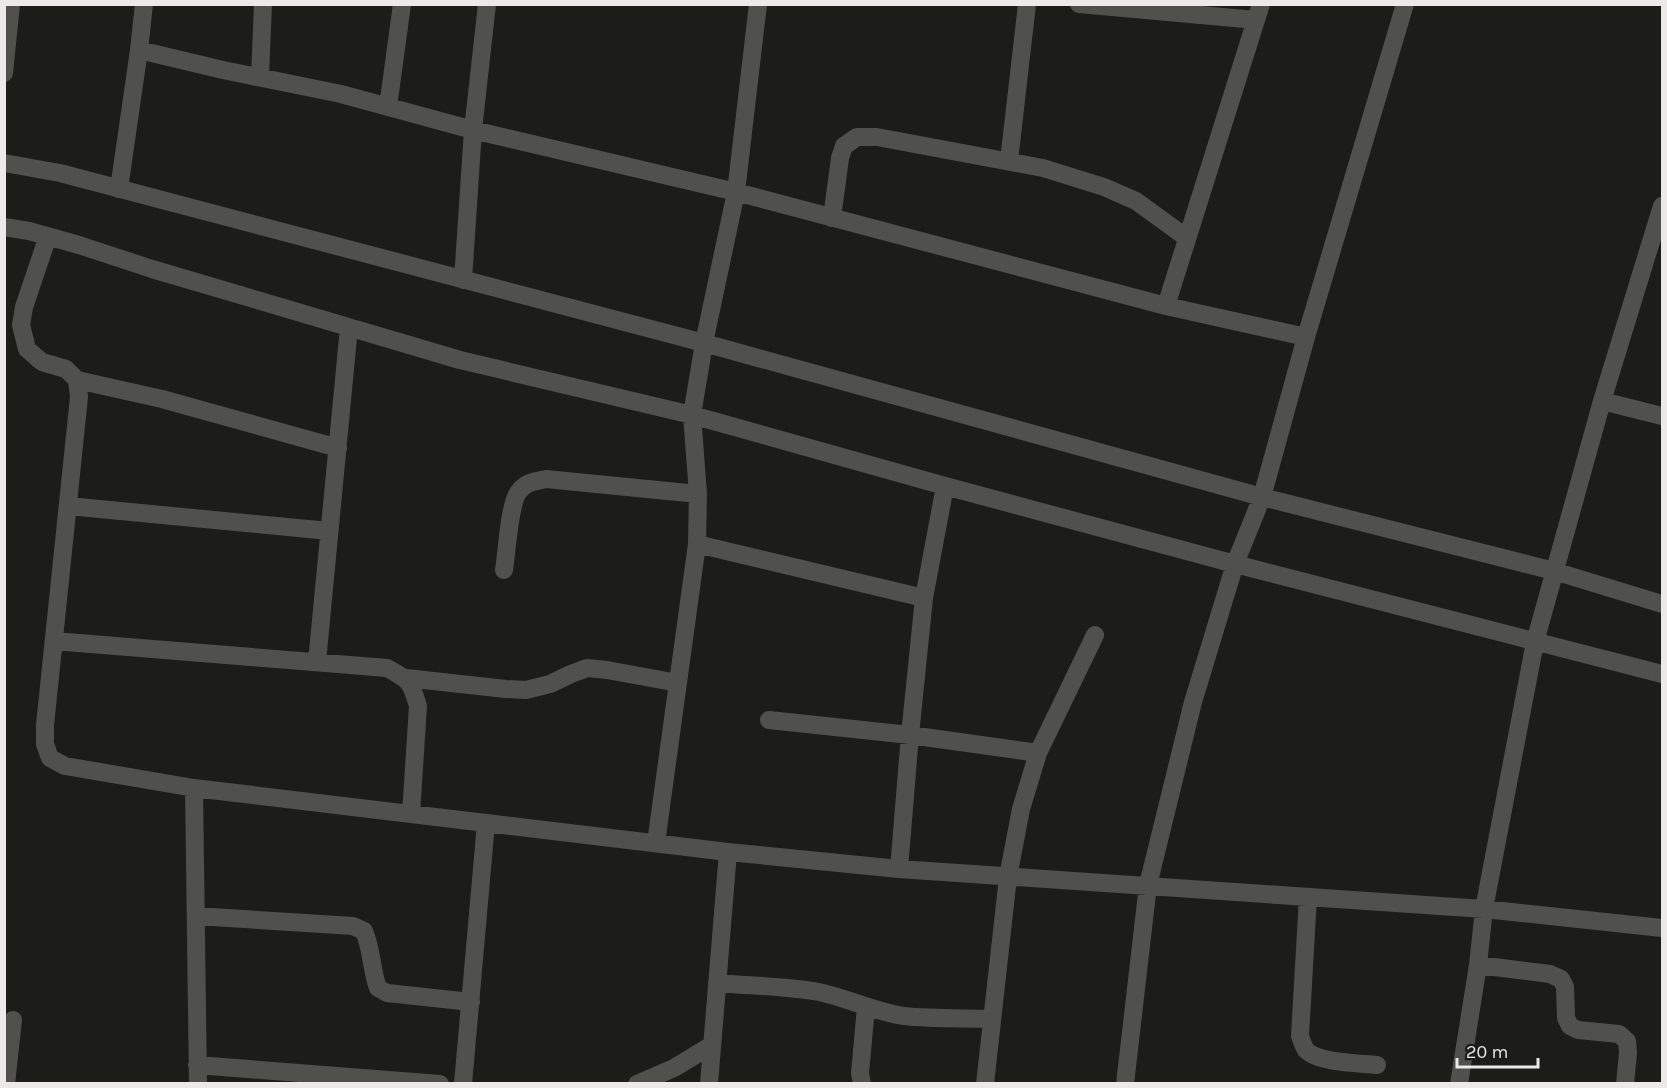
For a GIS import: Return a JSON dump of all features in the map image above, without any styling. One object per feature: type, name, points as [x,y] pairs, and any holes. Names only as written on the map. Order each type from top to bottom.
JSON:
[{"type":"street","points":[[4,73],[11,4]]},
{"type":"street","points":[[119,189],[144,4]]},
{"type":"street","points":[[260,77],[263,4]]},
{"type":"street","points":[[388,107],[402,4]]},
{"type":"street","points":[[463,280],[473,130],[487,4]]},
{"type":"street","points":[[656,843],[697,544],[698,494],[692,415],[704,344],[736,192],[758,4]]},
{"type":"street","points":[[1009,161],[1027,4]]},
{"type":"street","points":[[1079,4],[1258,12],[1166,306]]},
{"type":"street","points":[[1125,1083],[1148,885],[1192,702],[1235,564],[1262,496],[1306,337],[1405,4]]},
{"type":"street","points":[[139,50],[341,94],[473,130],[736,192],[1166,306],[1306,337]]},
{"type":"street","points":[[832,218],[840,158],[844,146],[856,137],[877,137],[1043,168],[1104,187],[1136,201],[1187,238]]},
{"type":"street","points":[[4,163],[60,173],[704,344],[1262,496],[1554,571],[1662,604]]},
{"type":"street","points":[[1459,1083],[1478,965],[1484,909],[1535,642],[1602,401],[1662,206]]},
{"type":"street","points":[[4,227],[48,236],[460,360],[692,415],[1235,564],[1662,674]]},
{"type":"street","points":[[48,236],[24,307],[21,326],[27,349],[42,362],[66,369],[77,380],[162,399],[338,448]]},
{"type":"street","points":[[317,662],[349,327]]},
{"type":"street","points":[[77,380],[79,397],[45,724],[45,744],[50,758],[65,766],[194,788],[728,852],[899,869],[1484,909],[1662,928]]},
{"type":"street","points":[[1602,401],[1662,416]]},
{"type":"street","points":[[504,570],[512,513],[518,491],[531,482],[546,479],[698,494]]},
{"type":"street","points":[[899,869],[924,598],[945,486]]},
{"type":"street","points":[[68,506],[330,531]]},
{"type":"street","points":[[697,544],[924,598]]},
{"type":"street","points":[[985,1083],[1008,877],[1021,809],[1038,753],[1095,635]]},
{"type":"street","points":[[54,641],[387,668],[406,678],[506,689],[526,690],[550,684],[587,668],[678,682]]},
{"type":"street","points":[[406,678],[414,691],[418,706],[411,814]]},
{"type":"street","points":[[769,720],[910,735],[1038,753]]},
{"type":"street","points":[[194,788],[198,1083]]},
{"type":"street","points":[[463,1083],[486,823]]},
{"type":"street","points":[[709,1083],[728,852]]},
{"type":"street","points":[[1308,897],[1300,1036],[1304,1048],[1312,1055],[1322,1058],[1377,1065]]},
{"type":"street","points":[[196,916],[353,926],[364,931],[370,944],[378,988],[387,993],[471,1002]]},
{"type":"street","points":[[1478,965],[1550,974],[1561,980],[1565,987],[1566,1018],[1570,1026],[1578,1030],[1619,1034],[1627,1041],[1625,1083]]},
{"type":"street","points":[[717,983],[819,992],[877,1011],[904,1016],[992,1019]]},
{"type":"street","points":[[862,1083],[860,1073],[866,1007]]},
{"type":"street","points":[[6,1083],[13,1020]]},
{"type":"street","points":[[637,1083],[674,1068],[712,1045]]},
{"type":"street","points":[[197,1065],[440,1083]]}]
